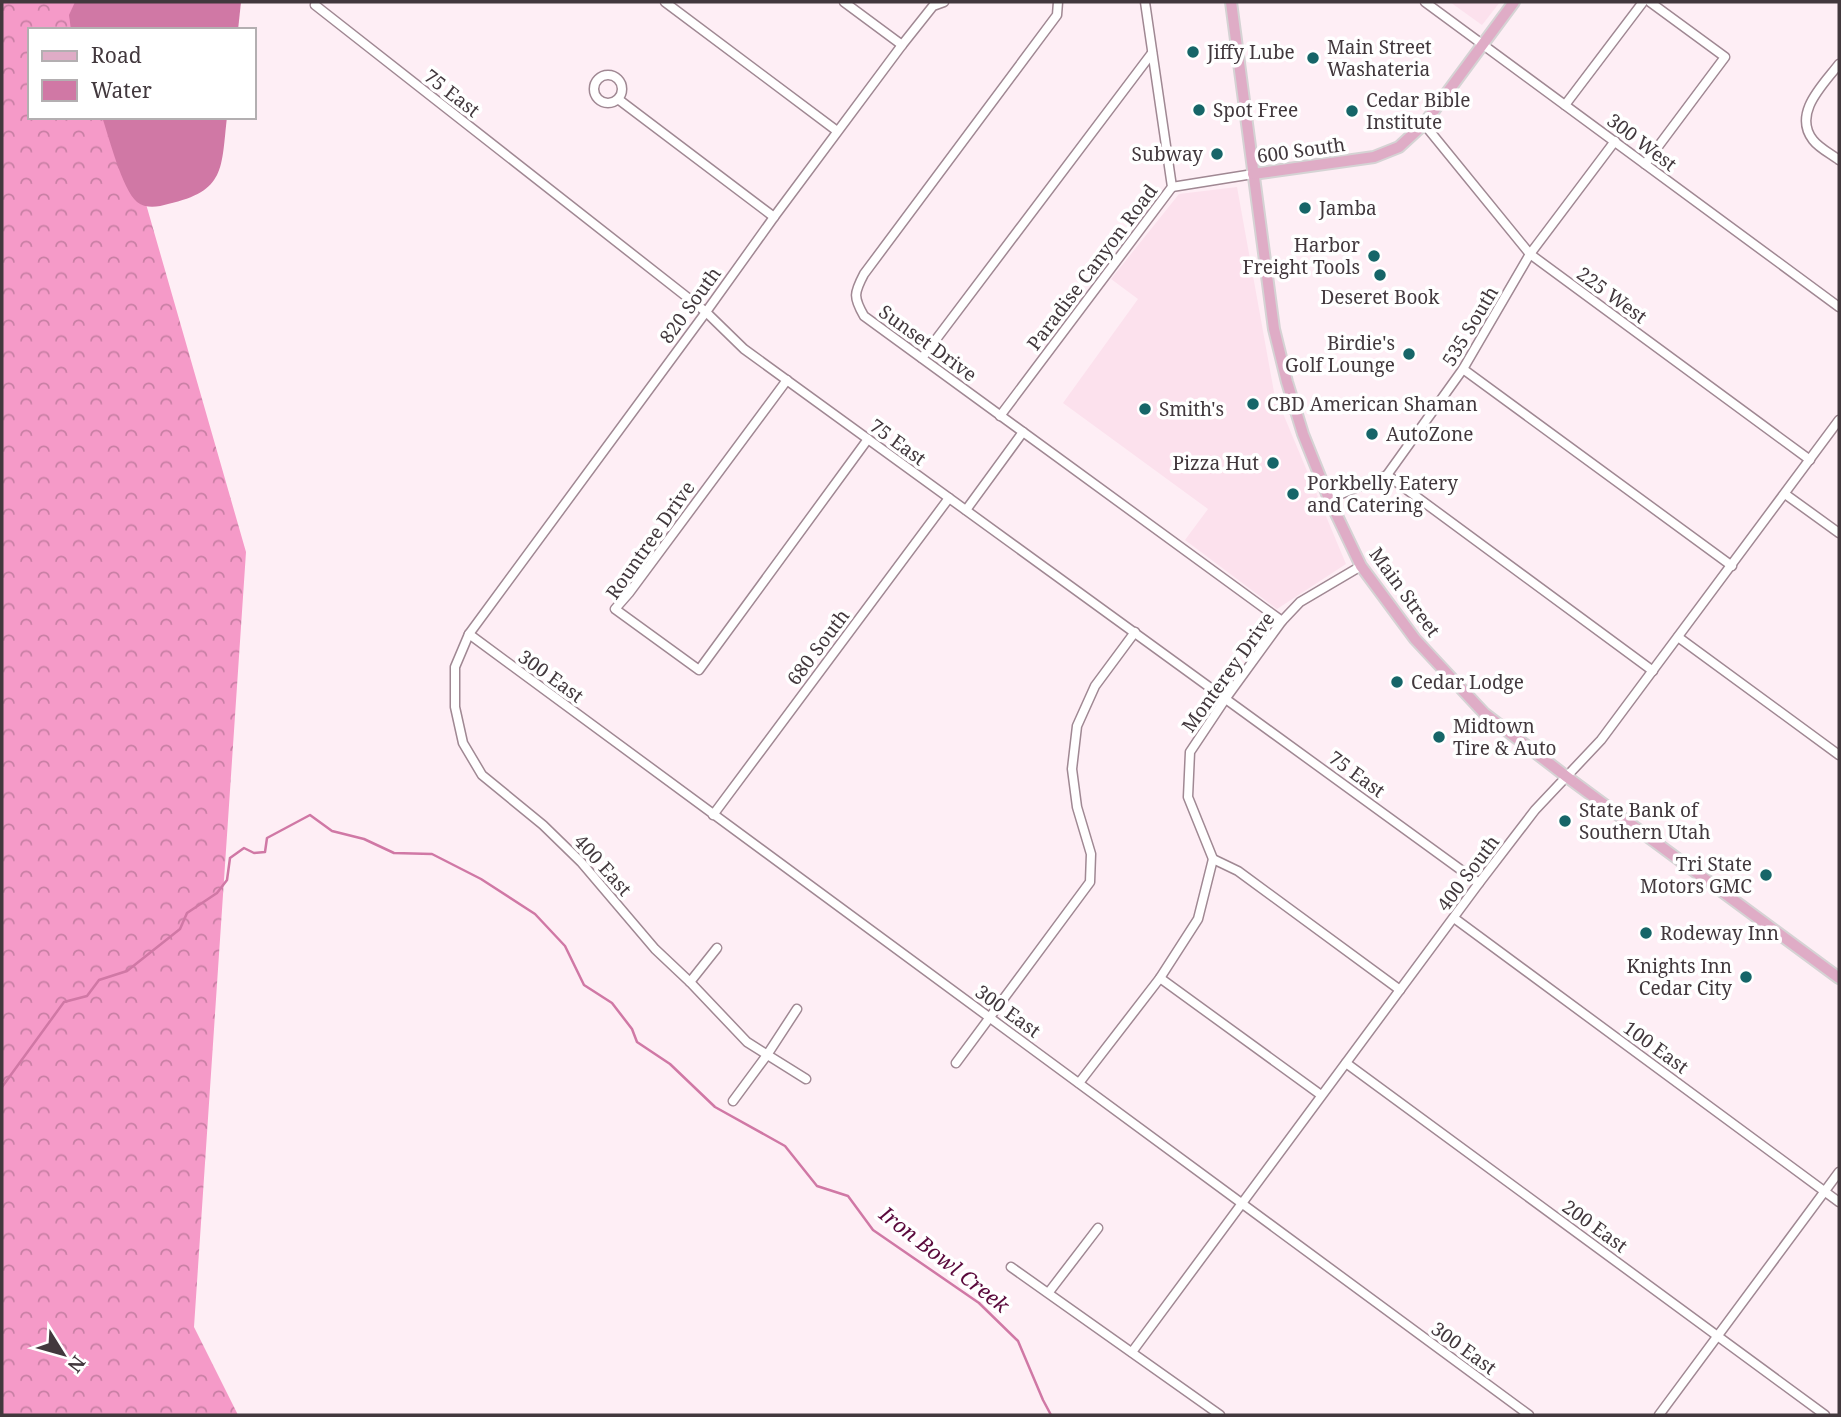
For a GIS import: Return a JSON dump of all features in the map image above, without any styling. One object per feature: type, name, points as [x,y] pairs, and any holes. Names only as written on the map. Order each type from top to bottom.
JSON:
[{"type":"main road","name":"Main Street","points":[[1231,2],[1274,328],[1295,408],[1329,499],[1362,566],[1415,639],[1484,713],[1839,978]]},
{"type":"main road","points":[[1482,44],[1514,2]]},
{"type":"main road","name":"600 South","points":[[1253,174],[1374,157],[1399,147],[1424,124],[1482,44]]},
{"type":"street","points":[[665,2],[837,131]]},
{"type":"street","points":[[844,2],[902,45]]},
{"type":"street","name":"820 South","points":[[469,634],[837,131],[933,6],[944,2]]},
{"type":"street","name":"Sunset Drive","points":[[1058,2],[1057,15],[864,274],[856,290],[856,302],[864,316],[1282,621]]},
{"type":"street","name":"Paradise Canyon Road","points":[[1000,416],[1172,187],[1145,2]]},
{"type":"street","name":"300 West","points":[[1425,2],[1839,307]]},
{"type":"street","points":[[1565,105],[1643,2]]},
{"type":"street","points":[[1645,164],[1724,57],[1650,2]]},
{"type":"street","name":"75 East","points":[[315,5],[706,312],[744,349],[1479,883]]},
{"type":"street","points":[[922,358],[1152,52]]},
{"type":"street","points":[[1839,64],[1810,103],[1805,120],[1811,138],[1839,160]]},
{"type":"street","points":[[618,99],[774,217]]},
{"type":"street","name":"225 West","points":[[1424,124],[1530,254],[1810,460]]},
{"type":"street","name":"535 South","points":[[1387,475],[1463,369],[1530,254],[1615,141]]},
{"type":"street","name":"600 South","points":[[1172,187],[1253,174]]},
{"type":"street","points":[[1463,369],[1732,566]]},
{"type":"street","name":"Rountree Drive","points":[[787,380],[615,609],[632,623],[699,670],[868,439]]},
{"type":"street","name":"400 South","points":[[1132,1352],[1479,883],[1535,810],[1601,740],[1839,420]]},
{"type":"street","points":[[966,510],[1023,432]]},
{"type":"street","points":[[1329,499],[1387,475],[1653,671]]},
{"type":"street","points":[[1785,494],[1839,533]]},
{"type":"street","name":"680 South","points":[[713,815],[949,498]]},
{"type":"street","name":"Monterey Drive","points":[[1213,859],[1188,797],[1190,752],[1282,621],[1300,602],[1362,566]]},
{"type":"street","points":[[956,1063],[1090,882],[1091,854],[1077,807],[1072,769],[1077,726],[1095,686],[1135,632]]},
{"type":"street","name":"300 East","points":[[469,634],[1528,1415]]},
{"type":"street","name":"400 East","points":[[469,634],[455,667],[454,707],[463,743],[482,775],[543,825],[581,862],[655,949],[747,1042],[806,1079]]},
{"type":"street","points":[[1678,637],[1839,755]]},
{"type":"street","points":[[1079,1083],[1160,978],[1198,919],[1213,859],[1238,872],[1400,990]]},
{"type":"street","name":"100 East","points":[[1454,918],[1839,1202]]},
{"type":"street","points":[[690,982],[717,948]]},
{"type":"street","points":[[1160,978],[1321,1095]]},
{"type":"street","points":[[733,1101],[797,1009]]},
{"type":"street","name":"200 East","points":[[1346,1063],[1825,1415]]},
{"type":"street","points":[[1659,1415],[1839,1172]]},
{"type":"street","points":[[1049,1292],[1098,1228]]},
{"type":"street","points":[[1011,1267],[1220,1415]]},
{"type":"shaded area","points":[[1450,2],[1500,2],[1482,25]]},
{"type":"shaded area","points":[[1237,187],[1274,392],[1346,564],[1277,609],[1185,540],[1208,509],[1063,403],[1138,299],[1111,279],[1179,194]]},
{"type":"green space","points":[[2,2],[88,2],[95,28],[28,28],[28,119],[122,119],[246,552],[194,1327],[238,1415],[2,1415]]},
{"type":"water","points":[[75,2],[241,2],[238,28],[71,28],[69,15]]},
{"type":"water","points":[[103,119],[227,119],[217,175],[201,192],[187,199],[156,207],[137,202],[126,186]]},
{"type":"waterway","name":"Iron Bowl Creek","points":[[2,1087],[64,1002],[87,996],[99,980],[127,971],[180,929],[187,913],[217,893],[227,880],[230,858],[244,848],[254,853],[265,852],[267,838],[310,815],[332,831],[364,839],[394,853],[432,854],[481,879],[535,914],[565,946],[584,985],[612,1003],[632,1029],[637,1042],[670,1064],[715,1107],[785,1146],[817,1186],[848,1196],[873,1230],[979,1303],[1018,1341],[1051,1415]]},
{"type":"place","name":"Jiffy Lube","points":[[1193,52]]},
{"type":"place","name":"Main Street Washateria","points":[[1313,58]]},
{"type":"place","name":"Spot Free","points":[[1199,110]]},
{"type":"place","name":"Cedar Bible Institute","points":[[1352,111]]},
{"type":"place","name":"Subway","points":[[1217,154]]},
{"type":"place","name":"Jamba","points":[[1305,208]]},
{"type":"place","name":"Harbor Freight Tools","points":[[1374,256]]},
{"type":"place","name":"Deseret Book","points":[[1380,275]]},
{"type":"place","name":"Birdie's Golf Lounge","points":[[1409,354]]},
{"type":"place","name":"CBD American Shaman","points":[[1253,404]]},
{"type":"place","name":"Smith's","points":[[1145,409]]},
{"type":"place","name":"AutoZone","points":[[1372,434]]},
{"type":"place","name":"Pizza Hut","points":[[1273,463]]},
{"type":"place","name":"Porkbelly Eatery and Catering","points":[[1293,494]]},
{"type":"place","name":"Cedar Lodge","points":[[1397,682]]},
{"type":"place","name":"Midtown Tire & Auto","points":[[1439,737]]},
{"type":"place","name":"State Bank of Southern Utah","points":[[1565,821]]},
{"type":"place","name":"Tri State Motors GMC","points":[[1766,875]]},
{"type":"place","name":"Rodeway Inn","points":[[1646,933]]},
{"type":"place","name":"Knights Inn Cedar City","points":[[1746,977]]}]
